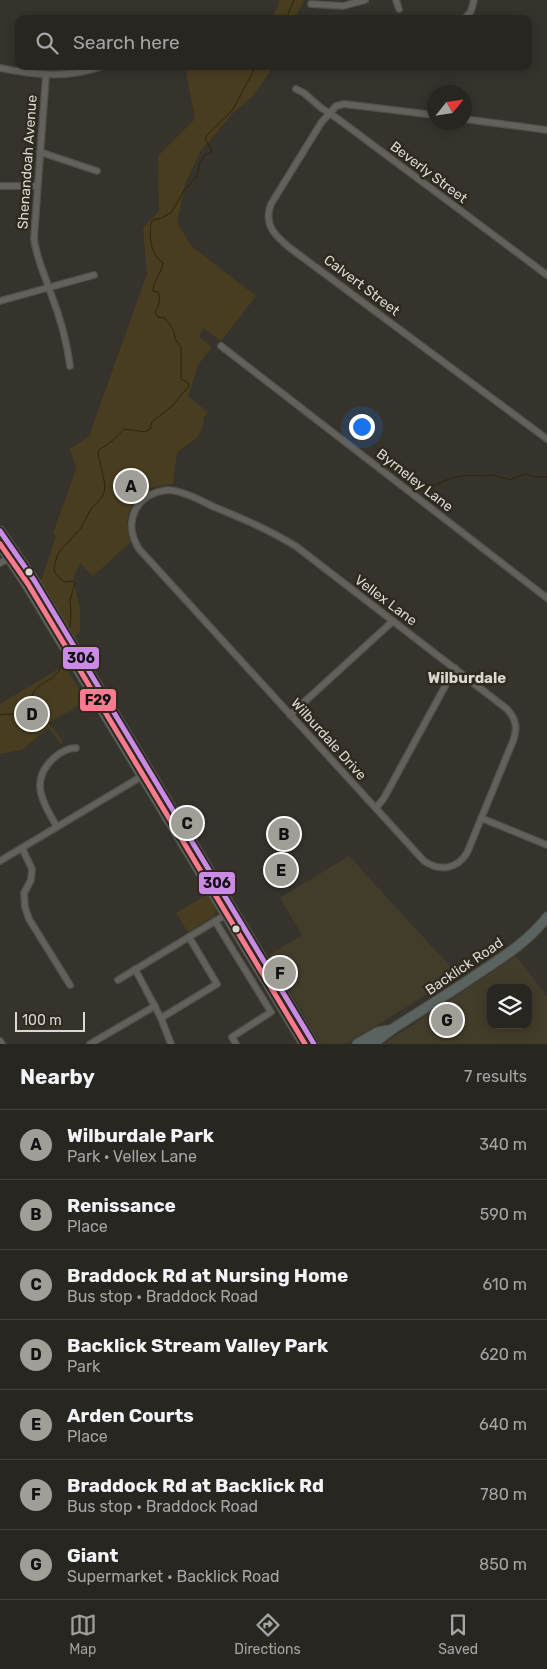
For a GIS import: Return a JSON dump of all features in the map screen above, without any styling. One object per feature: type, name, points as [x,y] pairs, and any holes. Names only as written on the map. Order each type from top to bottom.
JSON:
[{"type":"main road","points":[[0,530],[13,556],[230,913],[314,1044]]},
{"type":"main road","points":[[0,545],[13,556]]},
{"type":"main road","points":[[230,913],[304,1044]]},
{"type":"main road","name":"Backlick Road","points":[[372,1044],[390,1030],[447,995],[516,948],[547,917]]},
{"type":"main road","name":"Backlick Road","points":[[357,1044],[378,1032],[390,1030]]},
{"type":"street","points":[[311,4],[343,6],[365,0]]},
{"type":"street","points":[[396,0],[399,9]]},
{"type":"street","points":[[468,15],[471,11],[474,0]]},
{"type":"street","points":[[0,68],[46,75],[79,73],[89,70]]},
{"type":"street","name":"Shenandoah Avenue","points":[[46,75],[34,238],[38,258],[67,345],[70,366]]},
{"type":"street","name":"Beverly Street","points":[[296,89],[304,93],[320,107],[547,275]]},
{"type":"street","points":[[329,113],[336,106],[344,104],[427,114]]},
{"type":"street","name":"Calvert Street","points":[[329,113],[272,204],[268,215],[271,230],[290,248],[547,440]]},
{"type":"street","points":[[472,120],[547,130]]},
{"type":"street","points":[[40,152],[97,171]]},
{"type":"street","points":[[0,186],[37,186]]},
{"type":"street","points":[[0,301],[48,286],[94,275]]},
{"type":"street","name":"Byrneley Lane","points":[[221,346],[547,598]]},
{"type":"street","name":"Vellex Lane","points":[[137,506],[155,492],[179,491],[279,536],[297,547],[507,709],[512,714],[516,725],[513,741],[481,818]]},
{"type":"street","name":"Wilburdale Drive","points":[[137,506],[132,518],[131,531],[139,549],[424,862],[439,868],[455,865],[464,858],[481,818]]},
{"type":"street","points":[[0,563],[13,556]]},
{"type":"street","points":[[290,715],[393,621]]},
{"type":"street","points":[[376,808],[384,798],[455,668]]},
{"type":"street","points":[[57,827],[41,796],[41,777],[47,765],[59,754],[71,748],[76,748]]},
{"type":"street","points":[[0,862],[145,773]]},
{"type":"street","points":[[481,818],[547,845]]},
{"type":"street","points":[[22,848],[32,869],[31,880],[24,893],[24,907],[70,985]]},
{"type":"street","points":[[118,980],[230,913]]},
{"type":"street","points":[[216,921],[271,1012],[232,1037],[236,1044]]},
{"type":"street","points":[[161,1018],[217,984],[189,937]]},
{"type":"street","points":[[135,969],[161,1018],[171,1044]]},
{"type":"street","points":[[90,1044],[154,1006]]},
{"type":"shaded area","points":[[279,0],[304,0],[297,15],[273,15]]},
{"type":"shaded area","points":[[271,70],[253,96],[232,114],[200,152],[185,184],[177,222],[191,246],[256,296],[221,341],[203,328],[199,337],[212,347],[198,365],[188,397],[208,412],[203,418],[204,424],[197,438],[177,452],[173,484],[152,487],[136,500],[129,511],[127,522],[130,543],[93,576],[80,563],[73,578],[80,608],[80,631],[75,636],[41,581],[56,536],[53,533],[76,469],[70,449],[89,436],[147,274],[143,228],[159,211],[158,156],[195,119],[186,71]]},
{"type":"shaded area","points":[[60,668],[68,671],[86,701],[49,723],[63,742],[61,744],[49,728],[21,750],[0,754],[0,704]]},
{"type":"shaded area","points":[[349,856],[458,975],[347,1044],[321,1044],[269,955],[302,935],[280,898]]},
{"type":"shaded area","points":[[208,894],[216,907],[214,916],[188,932],[176,913]]},
{"type":"shaded area","points":[[516,956],[547,996],[547,1044],[383,1044]]},
{"type":"waterway","points":[[288,15],[294,0]]},
{"type":"waterway","points":[[70,627],[70,600],[75,583],[72,581],[64,582],[55,573],[54,568],[60,551],[81,528],[91,509],[104,493],[105,485],[99,450],[124,429],[145,432],[150,429],[152,422],[172,406],[189,386],[188,383],[181,379],[181,347],[175,339],[174,331],[165,318],[158,317],[155,312],[160,297],[158,292],[153,291],[153,287],[163,263],[155,255],[151,245],[151,223],[153,220],[171,213],[185,189],[194,180],[198,173],[199,164],[205,155],[212,150],[205,139],[232,111],[254,70]]},
{"type":"waterway","points":[[423,490],[451,478],[470,475],[493,475],[510,480],[525,474],[534,477],[547,477]]},
{"type":"waterway","points":[[0,715],[20,713],[26,709],[37,689],[53,678],[58,672],[63,657]]},
{"type":"transit line","name":"306","points":[[0,531],[34,580],[314,1044]]},
{"type":"transit line","name":"F29","points":[[0,544],[28,584],[305,1044]]},
{"type":"place","name":"Wilburdale Park","points":[[131,486]]},
{"type":"place","name":"Backlick Stream Valley Park","points":[[32,714]]},
{"type":"place","name":"Braddock Rd at Nursing Home","points":[[187,823]]},
{"type":"place","name":"Renissance","points":[[284,834]]},
{"type":"place","name":"Arden Courts","points":[[281,870]]},
{"type":"place","name":"Braddock Rd at Backlick Rd","points":[[280,973]]},
{"type":"place","name":"Giant","points":[[447,1020]]},
{"type":"district","name":"Wilburdale","points":[[467,678]]}]
